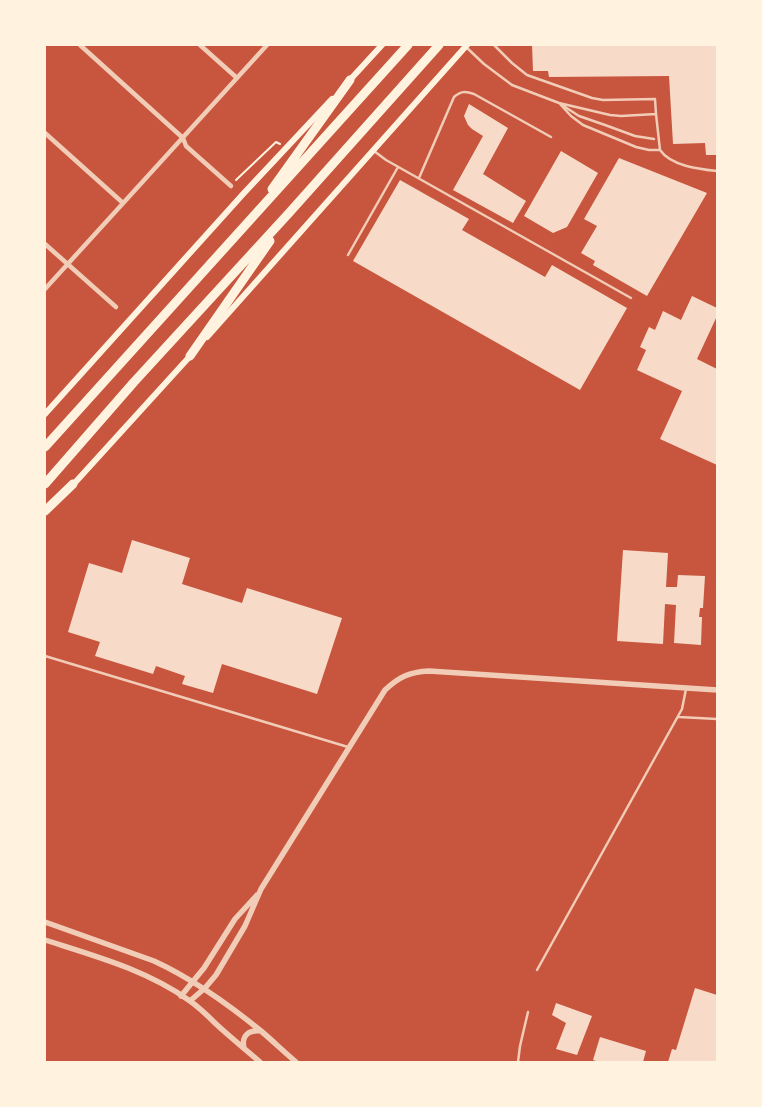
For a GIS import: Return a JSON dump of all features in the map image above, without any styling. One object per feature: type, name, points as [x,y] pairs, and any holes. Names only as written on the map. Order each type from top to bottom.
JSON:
[{"type":"highway","points":[[45,447],[408,45]]},
{"type":"highway","points":[[45,484],[134,382],[289,213],[439,45]]},
{"type":"highway","points":[[246,225],[350,80]]},
{"type":"highway","points":[[190,356],[289,213]]},
{"type":"highway","points":[[45,511],[73,484]]},
{"type":"main road","points":[[45,414],[244,193],[382,45]]},
{"type":"main road","points":[[45,515],[262,277],[466,45]]},
{"type":"street","points":[[80,45],[183,138],[186,146],[231,186]]},
{"type":"street","points":[[200,45],[237,78]]},
{"type":"street","points":[[45,289],[267,45]]},
{"type":"street","points":[[45,133],[123,203]]},
{"type":"street","points":[[45,244],[116,307]]},
{"type":"street","points":[[182,996],[204,968],[235,919],[261,889],[385,690],[394,682],[410,673],[428,671],[717,690]]},
{"type":"street","points":[[190,1001],[216,975],[245,926],[261,889]]},
{"type":"street","points":[[45,922],[154,961],[193,981],[223,1001],[296,1062]]},
{"type":"street","points":[[45,940],[137,972],[158,982],[190,1001],[260,1062]]},
{"type":"street","points":[[244,1048],[243,1040],[246,1034],[261,1031]]},
{"type":"lane","points":[[466,45],[484,64],[512,85],[559,103],[610,115],[656,114]]},
{"type":"lane","points":[[494,45],[512,64],[528,75],[592,98],[603,100],[655,99],[660,150],[663,154],[672,160],[691,167],[717,171]]},
{"type":"lane","points":[[419,178],[454,97],[459,92],[466,91],[474,94],[551,138]]},
{"type":"lane","points":[[559,103],[588,119],[635,136],[654,138]]},
{"type":"lane","points":[[559,103],[570,116],[583,125],[644,149],[660,150]]},
{"type":"lane","points":[[373,150],[398,167],[631,298]]},
{"type":"lane","points":[[348,255],[398,167]]},
{"type":"lane","points":[[45,656],[350,748]]},
{"type":"lane","points":[[537,970],[684,706],[686,688]]},
{"type":"lane","points":[[678,717],[717,719]]},
{"type":"lane","points":[[518,1062],[528,1012]]},
{"type":"building","points":[[532,45],[717,45],[717,155],[706,155],[705,143],[673,144],[669,76],[549,77],[548,71],[533,71]]},
{"type":"building","points":[[469,104],[508,128],[483,174],[526,201],[513,223],[453,190],[483,136],[468,125],[464,116]]},
{"type":"building","points":[[561,151],[598,173],[567,227],[553,233],[524,216]]},
{"type":"building","points":[[619,158],[707,193],[647,296],[593,265],[595,261],[581,253],[597,226],[584,219]]},
{"type":"building","points":[[400,180],[469,219],[462,230],[545,277],[552,265],[627,308],[580,390],[353,261]]},
{"type":"building","points":[[692,296],[717,308],[717,316],[697,359],[717,369],[717,465],[660,439],[682,391],[637,370],[646,350],[640,347],[649,327],[655,330],[663,311],[681,320]]},
{"type":"building","points":[[132,540],[190,558],[182,584],[242,603],[247,588],[342,618],[317,694],[222,664],[213,693],[182,684],[185,676],[156,666],[153,674],[95,656],[100,642],[68,632],[89,563],[122,573]]},
{"type":"building","points":[[623,550],[668,553],[666,587],[677,587],[678,575],[705,576],[703,608],[700,608],[699,617],[702,617],[701,645],[674,643],[676,605],[665,604],[663,644],[617,641]]},
{"type":"building","points":[[695,988],[717,995],[717,1062],[668,1062],[672,1049],[676,1050]]},
{"type":"building","points":[[556,1003],[592,1016],[577,1055],[556,1049],[566,1023],[552,1015]]},
{"type":"building","points":[[600,1037],[646,1051],[643,1062],[599,1062],[593,1060]]}]
